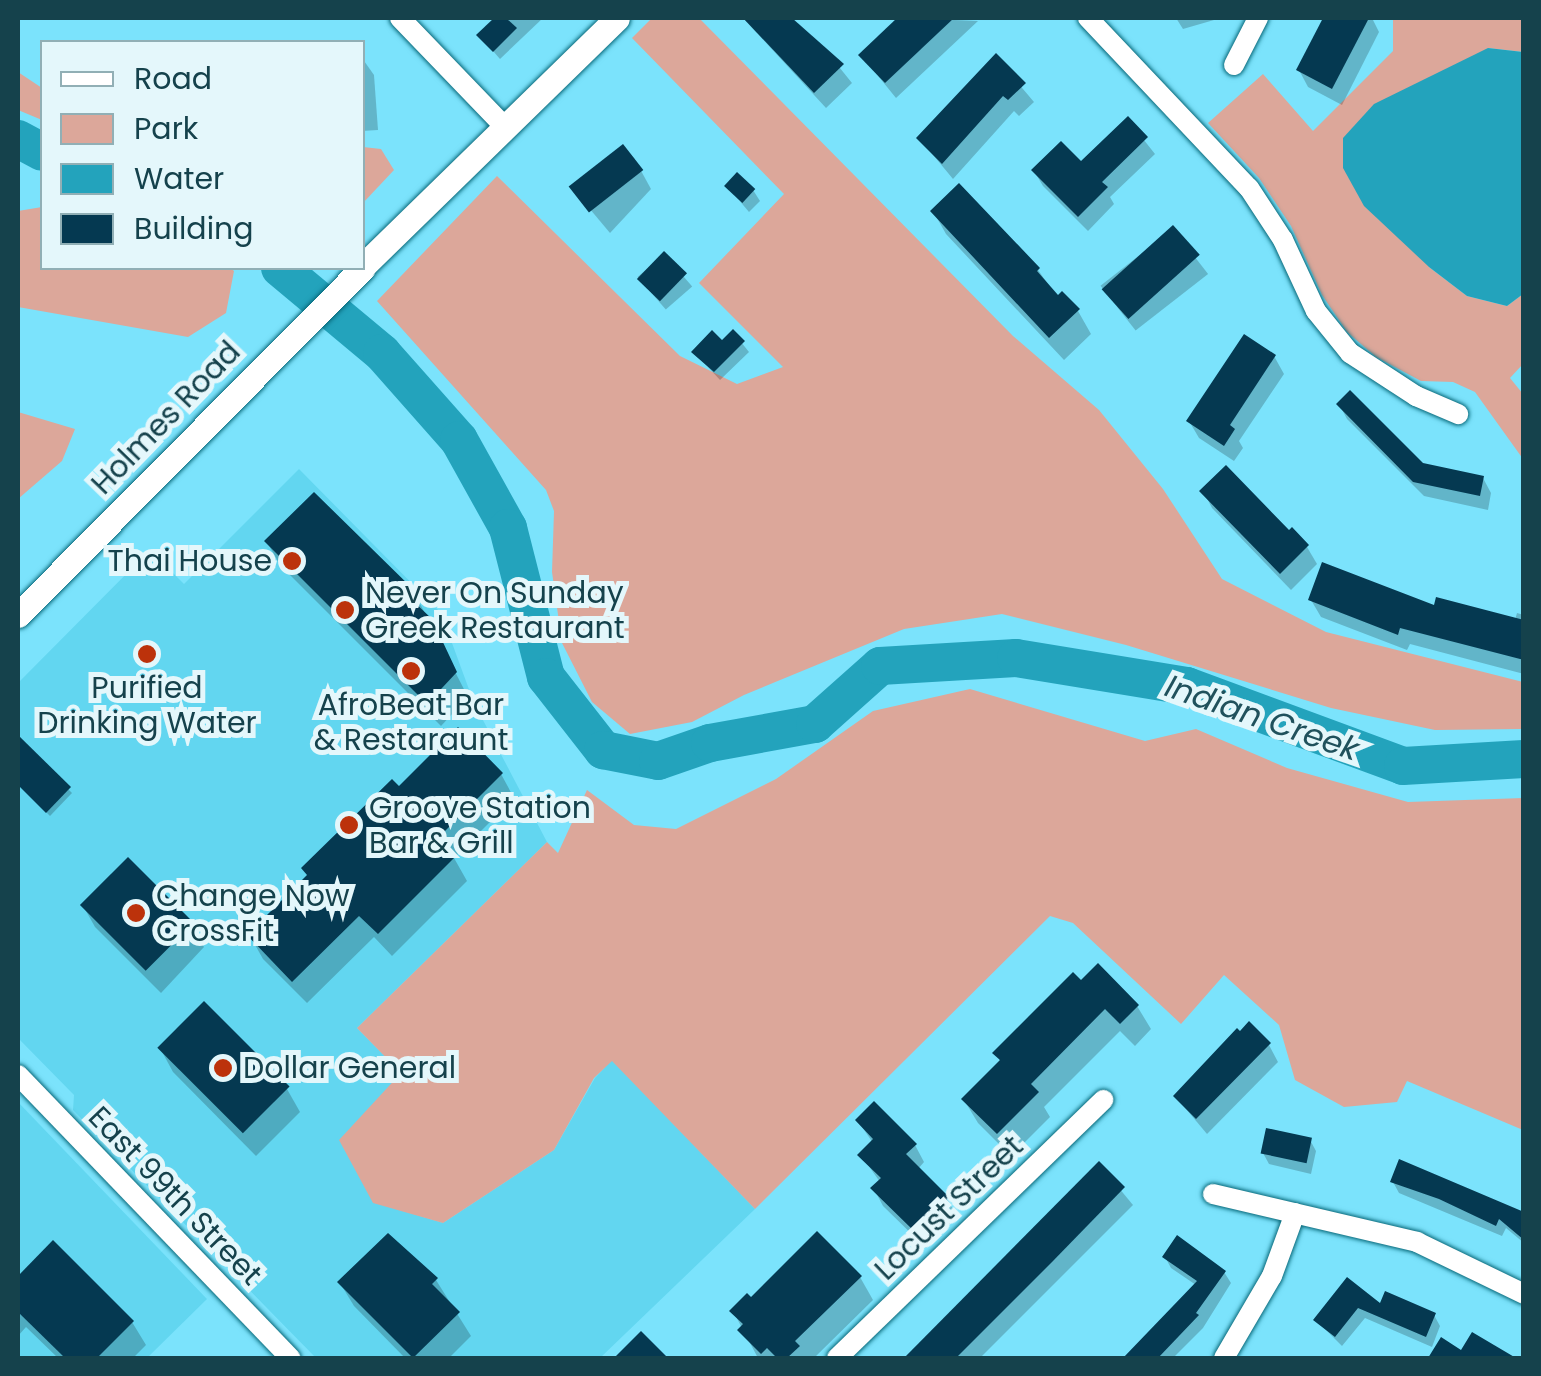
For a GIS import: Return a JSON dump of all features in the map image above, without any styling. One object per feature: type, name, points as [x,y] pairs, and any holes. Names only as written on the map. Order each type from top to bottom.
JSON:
[{"type":"main road","name":"Holmes Road","points":[[365,264],[617,18]]},
{"type":"main road","name":"Holmes Road","points":[[18,615],[359,270]]},
{"type":"street","points":[[400,18],[505,127]]},
{"type":"street","points":[[1088,18],[1249,188],[1283,240],[1316,311],[1350,352],[1416,396],[1458,414]]},
{"type":"street","points":[[1234,65],[1258,18]]},
{"type":"street","name":"East 99th Street","points":[[18,1076],[290,1358]]},
{"type":"street","name":"Locust Street","points":[[837,1358],[1103,1100]]},
{"type":"street","points":[[1213,1194],[1418,1242],[1524,1294]]},
{"type":"street","points":[[1224,1358],[1272,1276],[1295,1213]]},
{"type":"shaded area","points":[[299,469],[441,613],[474,703],[547,842],[357,1028],[402,1074],[373,1202],[443,1223],[554,1150],[595,1078],[612,1060],[755,1209],[600,1358],[316,1358],[73,1110],[74,1095],[18,1038],[18,683],[150,550],[184,584]]},
{"type":"shaded area","points":[[18,1102],[207,1299],[147,1358],[18,1358]]},
{"type":"green space","points":[[652,18],[699,18],[1013,336],[1099,410],[1163,489],[1222,579],[1326,632],[1523,682],[1523,729],[1435,730],[1331,708],[1126,645],[1002,614],[904,629],[744,695],[692,722],[630,734],[592,702],[562,643],[552,572],[554,511],[546,490],[377,301],[497,176],[680,356],[737,384],[783,367],[699,283],[784,194],[632,38]]},
{"type":"green space","points":[[1393,18],[1523,18],[1523,52],[1488,48],[1429,267],[1467,296],[1507,306],[1523,294],[1523,364],[1510,378],[1523,394],[1523,459],[1475,392],[1453,382],[1421,381],[1376,357],[1347,332],[1322,295],[1291,226],[1259,178],[1208,123],[1263,74],[1313,131],[1393,51]]},
{"type":"green space","points":[[18,72],[40,87],[40,119],[18,110]]},
{"type":"green space","points":[[365,147],[381,149],[394,170],[365,201]]},
{"type":"green space","points":[[40,207],[40,270],[233,270],[226,313],[188,337],[18,307],[18,211]]},
{"type":"green space","points":[[18,412],[75,429],[62,461],[18,499]]},
{"type":"green space","points":[[970,689],[1145,741],[1196,729],[1287,768],[1408,802],[1523,798],[1523,1130],[1407,1081],[1397,1102],[1344,1107],[1295,1080],[1279,1025],[1224,975],[1181,1024],[1073,923],[1050,916],[755,1209],[612,1061],[594,1078],[554,1150],[443,1223],[373,1203],[339,1140],[401,1073],[357,1028],[547,842],[558,853],[587,790],[634,825],[676,829],[776,779],[873,711]]},
{"type":"water","points":[[1488,48],[1523,52],[1523,294],[1507,306],[1467,296],[1429,267],[1364,206],[1343,168],[1343,138],[1374,104]]},
{"type":"building","points":[[494,18],[506,18],[517,28],[493,52],[476,35]]},
{"type":"building","points":[[743,18],[792,18],[844,64],[814,93]]},
{"type":"building","points":[[897,18],[954,18],[885,83],[858,55]]},
{"type":"building","points":[[1323,18],[1369,18],[1332,89],[1296,70]]},
{"type":"building","points":[[996,53],[1026,83],[1008,100],[1003,96],[942,164],[916,138]]},
{"type":"building","points":[[1128,116],[1148,137],[1102,182],[1108,187],[1078,217],[1031,170],[1061,141],[1081,161]]},
{"type":"building","points":[[623,144],[643,170],[589,212],[569,186]]},
{"type":"building","points":[[737,172],[755,189],[742,203],[724,186]]},
{"type":"building","points":[[959,183],[1040,268],[1037,271],[1058,295],[1062,291],[1080,309],[1049,338],[930,211]]},
{"type":"building","points":[[1173,225],[1200,255],[1128,319],[1102,289]]},
{"type":"building","points":[[664,251],[687,273],[660,301],[637,279]]},
{"type":"building","points":[[733,329],[745,341],[714,372],[691,352],[712,330],[722,340]]},
{"type":"building","points":[[1244,334],[1276,355],[1230,425],[1235,429],[1224,446],[1186,421]]},
{"type":"building","points":[[1350,390],[1423,463],[1484,476],[1480,496],[1413,482],[1336,404]]},
{"type":"building","points":[[1226,465],[1289,530],[1292,527],[1309,545],[1280,574],[1199,491]]},
{"type":"building","points":[[314,492],[417,593],[411,599],[432,619],[457,672],[427,704],[264,541]]},
{"type":"building","points":[[1322,562],[1434,605],[1436,597],[1524,620],[1524,660],[1400,628],[1398,635],[1308,600]]},
{"type":"building","points":[[458,727],[503,773],[438,838],[456,856],[378,934],[359,916],[292,982],[247,935],[307,875],[301,868],[392,779],[399,786]]},
{"type":"building","points":[[18,735],[71,787],[46,813],[18,785]]},
{"type":"building","name":"Change Now CrossFit","points":[[128,857],[194,923],[146,971],[80,905]]},
{"type":"building","points":[[1098,963],[1139,1005],[1120,1024],[1105,1009],[1031,1084],[1039,1092],[997,1134],[961,1099],[1000,1060],[992,1053],[1073,972],[1081,980]]},
{"type":"building","name":"Dollar General","points":[[204,1001],[290,1087],[243,1133],[157,1048]]},
{"type":"building","points":[[1249,1021],[1271,1043],[1196,1119],[1173,1096],[1237,1028],[1240,1031]]},
{"type":"building","points":[[874,1101],[917,1144],[906,1154],[949,1197],[915,1232],[870,1188],[881,1178],[857,1155],[873,1139],[855,1120]]},
{"type":"building","points":[[1266,1128],[1312,1138],[1307,1163],[1261,1153]]},
{"type":"building","points":[[1399,1159],[1524,1212],[1524,1240],[1499,1219],[1496,1226],[1439,1199],[1390,1182]]},
{"type":"building","points":[[1099,1161],[1125,1187],[1052,1262],[956,1358],[904,1358]]},
{"type":"building","points":[[817,1231],[862,1276],[795,1341],[800,1346],[787,1358],[777,1358],[767,1348],[761,1354],[737,1330],[743,1324],[729,1311],[747,1293],[751,1297]]},
{"type":"building","points":[[388,1233],[438,1278],[432,1284],[460,1312],[413,1358],[337,1282]]},
{"type":"building","points":[[1177,1235],[1226,1271],[1196,1313],[1199,1315],[1158,1358],[1123,1358],[1197,1281],[1162,1257]]},
{"type":"building","points":[[53,1240],[134,1321],[97,1358],[65,1358],[18,1312],[18,1276]]},
{"type":"building","points":[[1347,1277],[1380,1303],[1385,1291],[1436,1313],[1426,1337],[1358,1308],[1335,1337],[1313,1320]]},
{"type":"building","points":[[641,1331],[668,1358],[614,1358]]},
{"type":"building","points":[[1472,1332],[1516,1358],[1428,1358],[1441,1337],[1461,1350]]},
{"type":"waterway","name":"Indian Creek","points":[[18,139],[40,151]]},
{"type":"waterway","name":"Indian Creek","points":[[282,270],[382,353],[459,440],[508,528],[546,677],[603,750],[658,761],[710,743],[815,724],[880,666],[1016,658],[1187,686],[1403,766],[1524,759]]},
{"type":"place","name":"Thai House","points":[[292,561]]},
{"type":"place","name":"Never On Sunday Greek Restaurant","points":[[345,610]]},
{"type":"place","name":"Purified Drinking Water","points":[[147,654]]},
{"type":"place","name":"AfroBeat Bar & Restaraunt","points":[[411,671]]},
{"type":"place","name":"Groove Station Bar & Grill","points":[[349,825]]},
{"type":"place","name":"Change Now CrossFit","points":[[136,913]]},
{"type":"place","name":"Dollar General","points":[[223,1068]]}]
